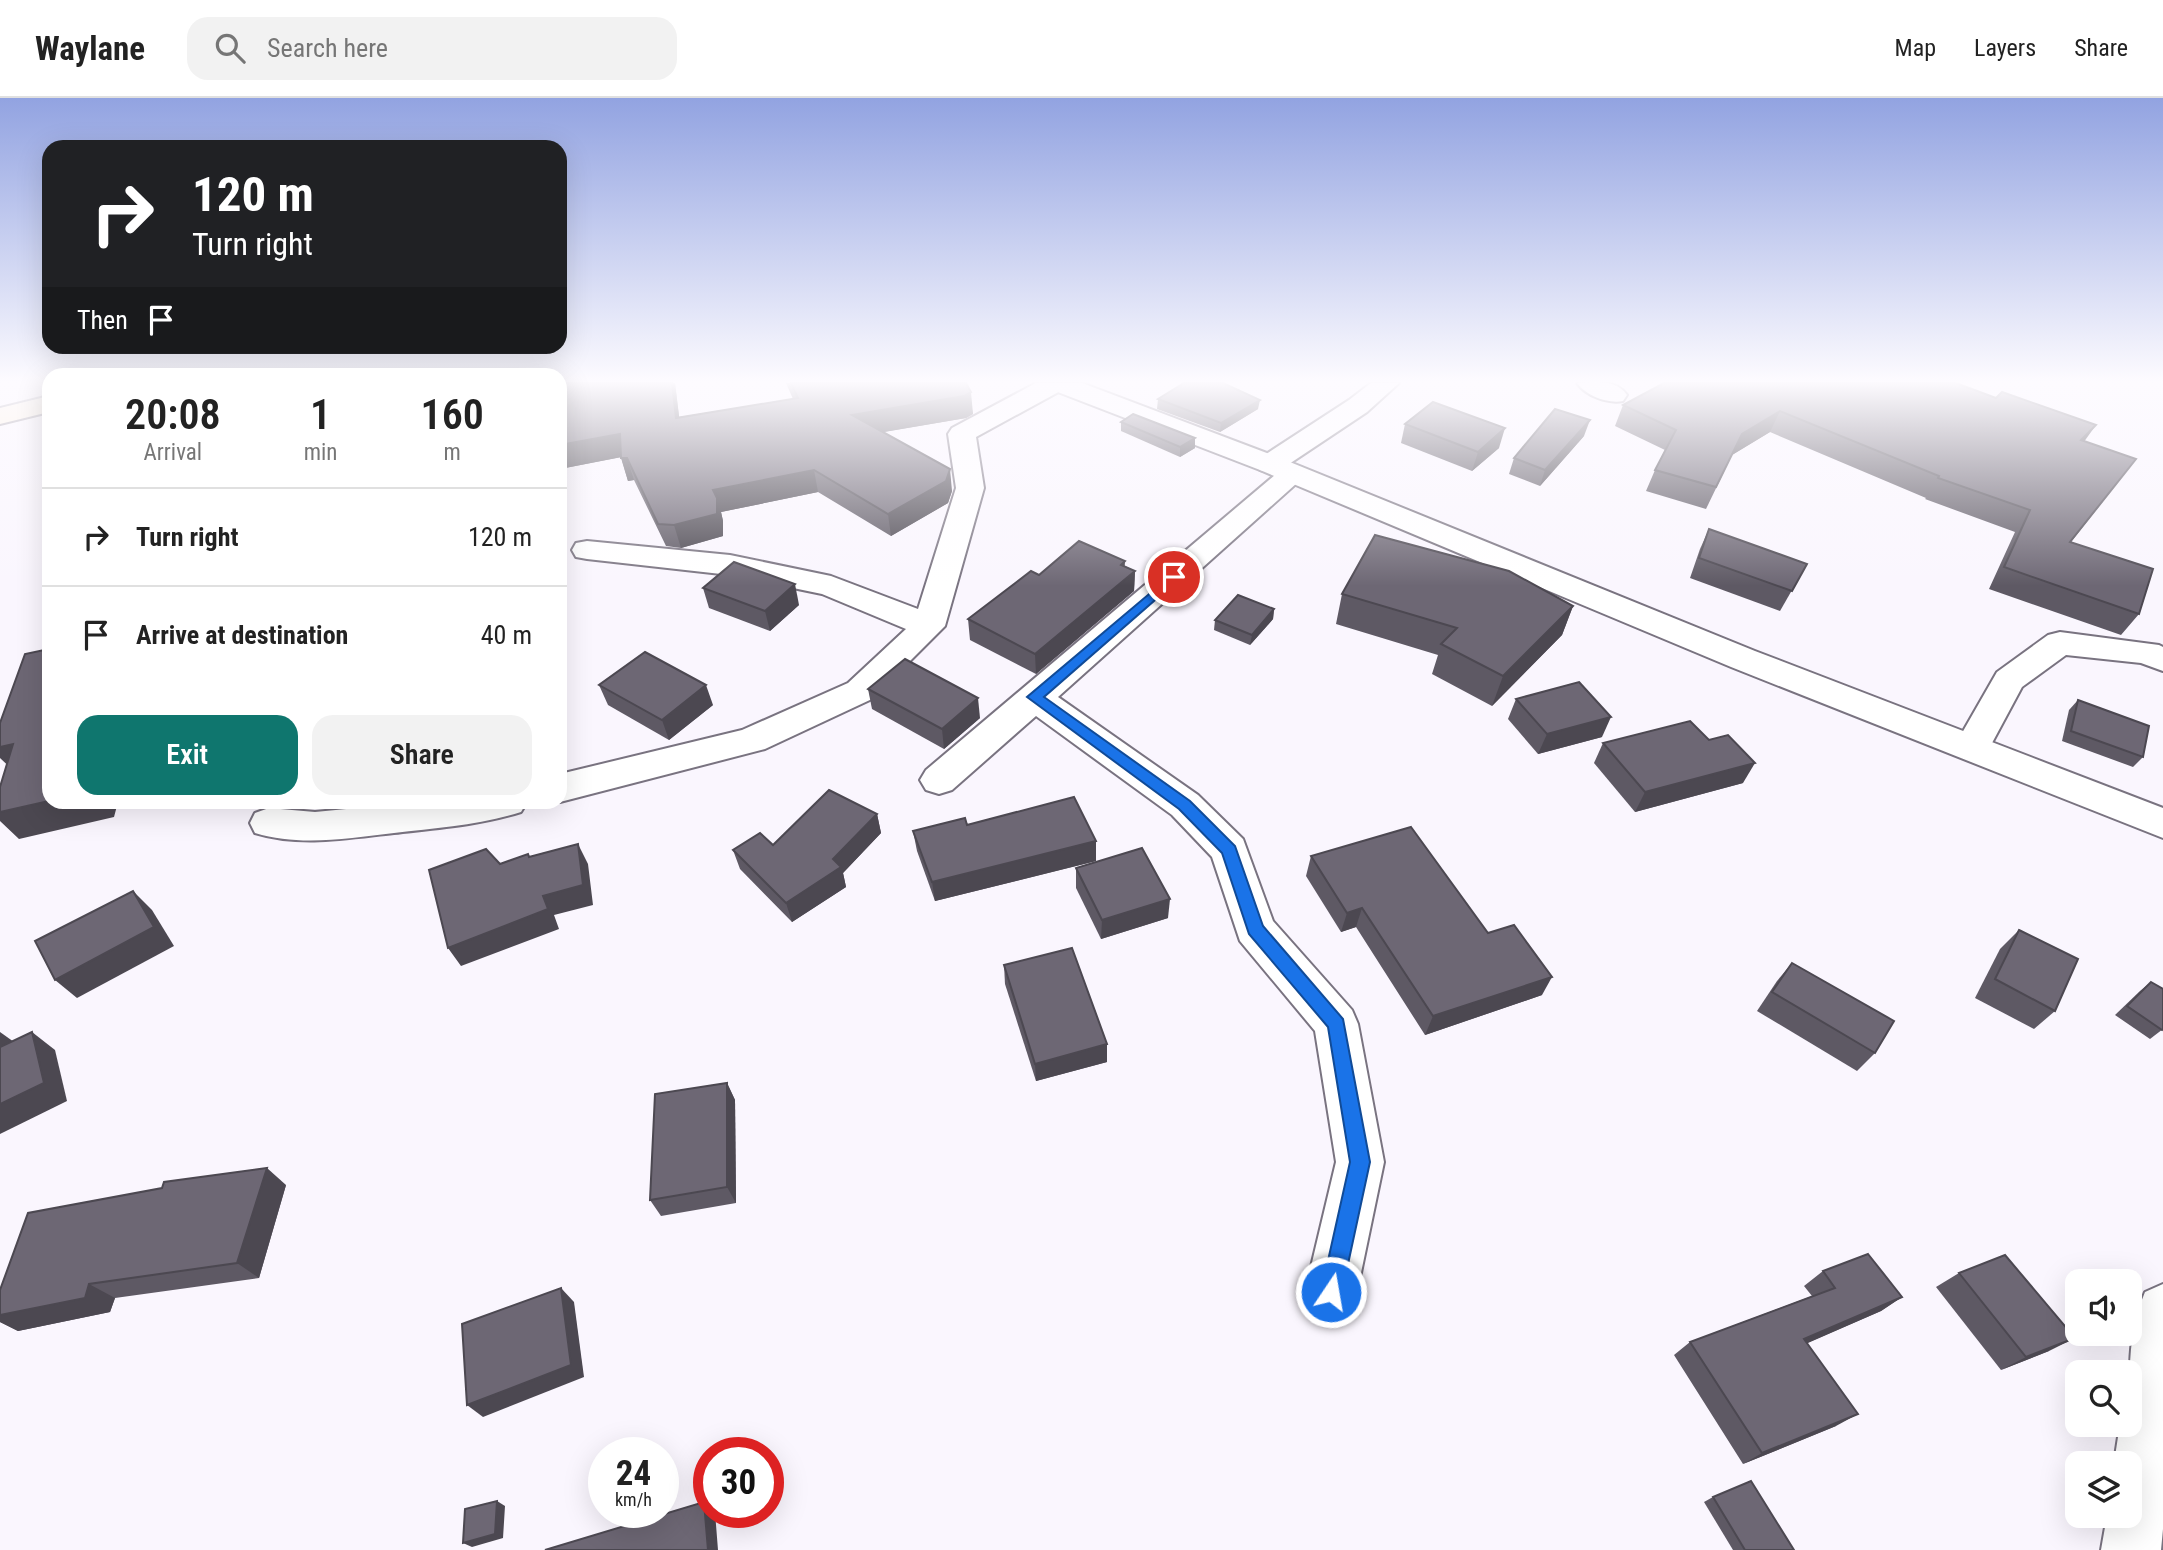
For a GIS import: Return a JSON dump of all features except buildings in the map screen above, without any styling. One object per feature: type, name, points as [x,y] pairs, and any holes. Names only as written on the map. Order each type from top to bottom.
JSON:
[{"type":"street","points":[[567,787],[752,740],[860,691],[929,626],[970,488],[965,451]]},
{"type":"street","points":[[1233,451],[1743,659],[2163,823]]},
{"type":"street","points":[[939,780],[1034,697],[1303,451]]},
{"type":"street","points":[[587,550],[730,565],[831,586],[929,626]]},
{"type":"street","points":[[1972,747],[2009,680],[2060,643],[2147,653],[2163,660]]},
{"type":"street","points":[[1034,697],[1185,805],[1229,850],[1255,929],[1336,1024],[1360,1162],[1331,1292]]},
{"type":"street","points":[[269,823],[315,827],[478,809]]},
{"type":"street","points":[[2131,1550],[2163,1310]]},
{"type":"route","points":[[1174,577],[1034,697],[1185,805],[1229,850],[1255,929],[1336,1024],[1360,1162],[1331,1292]]}]
